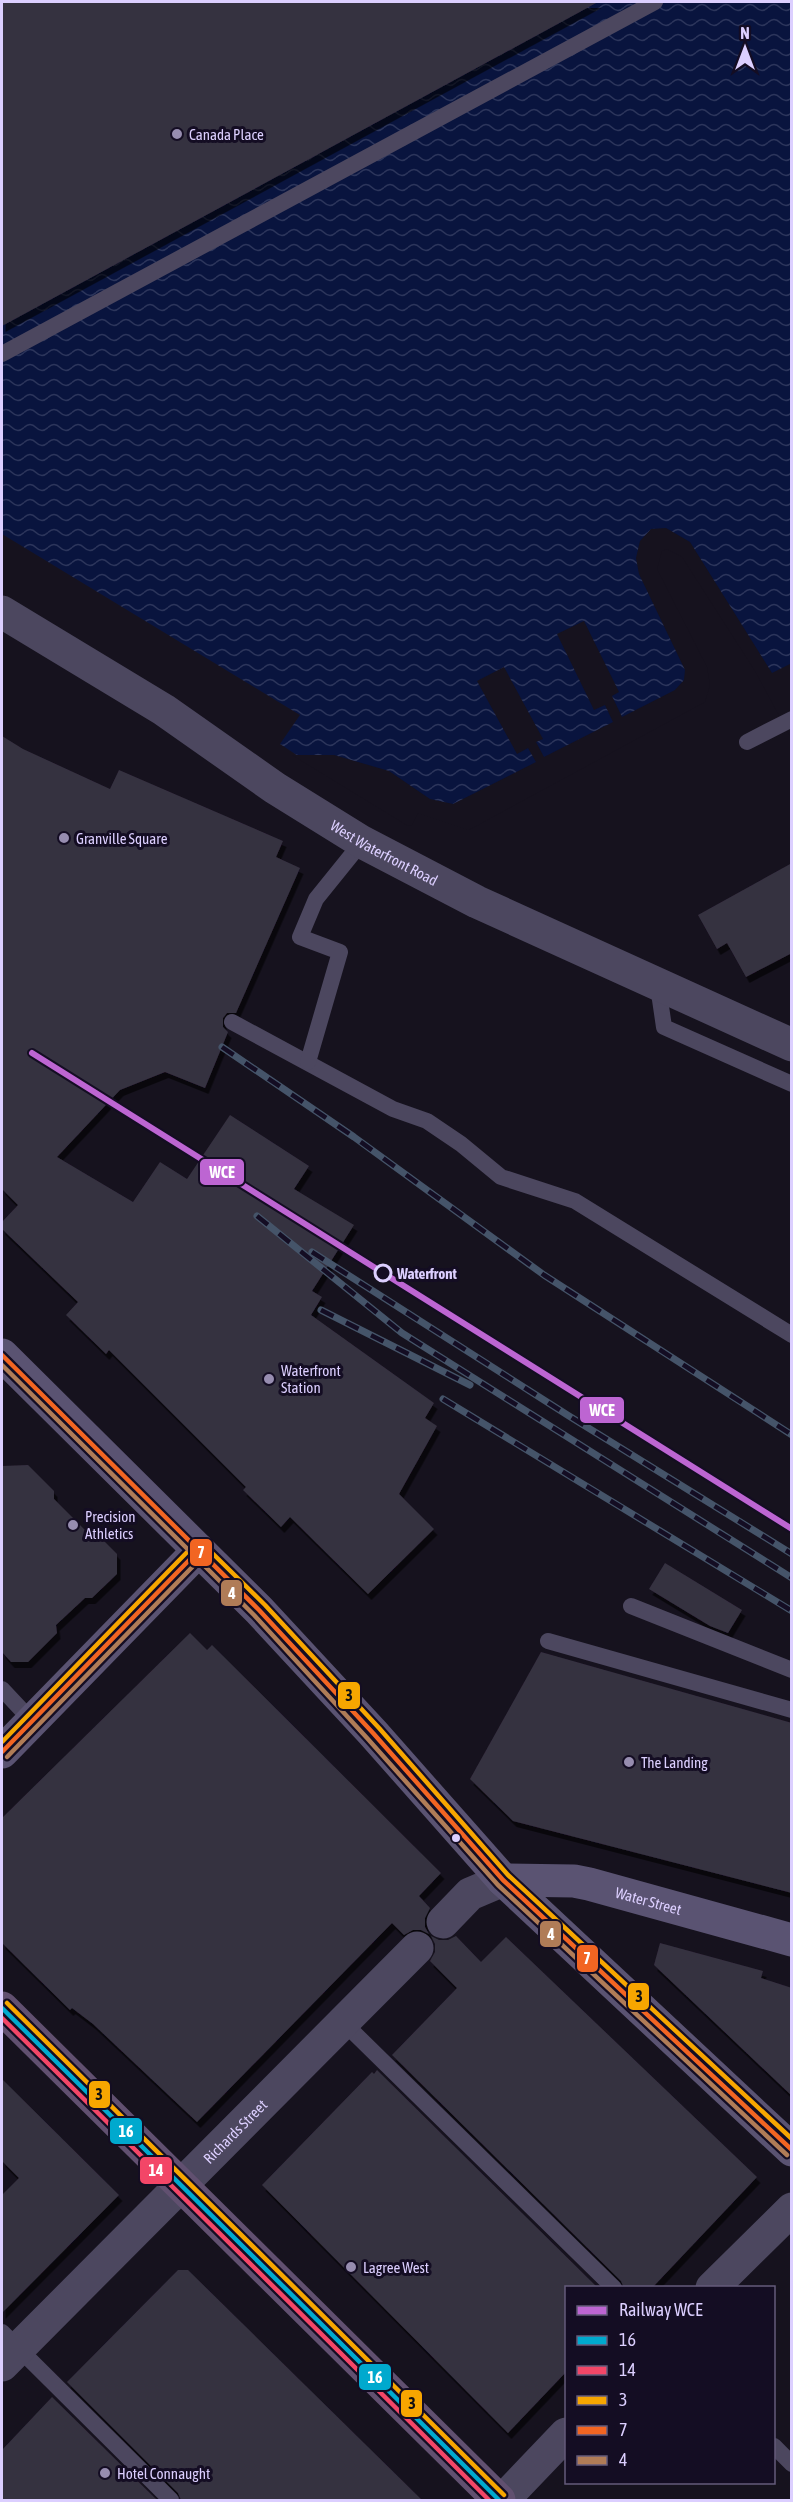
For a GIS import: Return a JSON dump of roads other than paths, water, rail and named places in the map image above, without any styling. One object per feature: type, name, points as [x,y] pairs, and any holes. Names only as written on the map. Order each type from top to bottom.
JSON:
[{"type":"main road","points":[[2,1355],[260,1610],[503,1880],[792,2150]]},
{"type":"main road","points":[[2,1752],[199,1550]]},
{"type":"main road","name":"Water Street","points":[[503,1880],[574,1881],[792,1940]]},
{"type":"main road","points":[[2,2008],[501,2500]]},
{"type":"street","name":"West Waterfront Road","points":[[2,612],[164,710],[275,788],[362,842],[477,902],[792,1045]]},
{"type":"street","points":[[443,1922],[470,1894],[503,1880]]},
{"type":"street","name":"Richards Street","points":[[7,2348],[180,2184],[417,1948]]},
{"type":"street","points":[[714,2286],[792,2209]]},
{"type":"street","points":[[501,2500],[565,2436]]},
{"type":"lane","points":[[2,354],[655,2]]},
{"type":"lane","points":[[747,742],[792,719]]},
{"type":"lane","points":[[308,1062],[340,952],[300,937],[316,899],[362,842]]},
{"type":"lane","points":[[658,986],[664,1027],[792,1084]]},
{"type":"lane","points":[[232,1022],[393,1109],[427,1121],[461,1144],[501,1177],[575,1201],[792,1335]]},
{"type":"lane","points":[[632,1606],[792,1671]]},
{"type":"lane","points":[[548,1641],[792,1710]]},
{"type":"lane","points":[[2,1689],[32,1721]]},
{"type":"lane","points":[[344,2023],[612,2286]]},
{"type":"lane","points":[[7,2348],[171,2500]]},
{"type":"lane","points":[[775,2447],[792,2464]]},
{"type":"water","points":[[2,2],[791,2],[791,735],[757,669],[684,555],[667,546],[660,549],[654,569],[707,685],[468,827],[330,777],[280,744],[300,715],[2,534]]},
{"type":"railway","points":[[222,1047],[354,1137],[544,1275],[792,1435]]},
{"type":"railway","points":[[257,1216],[402,1333],[792,1578]]},
{"type":"railway","points":[[312,1252],[569,1416],[792,1554]]},
{"type":"railway","points":[[321,1310],[470,1385]]},
{"type":"railway","points":[[443,1399],[792,1611]]},
{"type":"rail line","name":"WCE","points":[[32,1053],[792,1529]]},
{"type":"place","name":"Canada Place","points":[[177,134]]},
{"type":"place","name":"Granville Square","points":[[64,838]]},
{"type":"place","name":"Waterfront","points":[[383,1273]]},
{"type":"place","name":"Waterfront Station","points":[[269,1379]]},
{"type":"place","name":"Precision Athletics","points":[[73,1525]]},
{"type":"place","name":"The Landing","points":[[629,1762]]},
{"type":"place","name":"Lagree West","points":[[351,2267]]},
{"type":"place","name":"Hotel Connaught","points":[[105,2473]]}]
